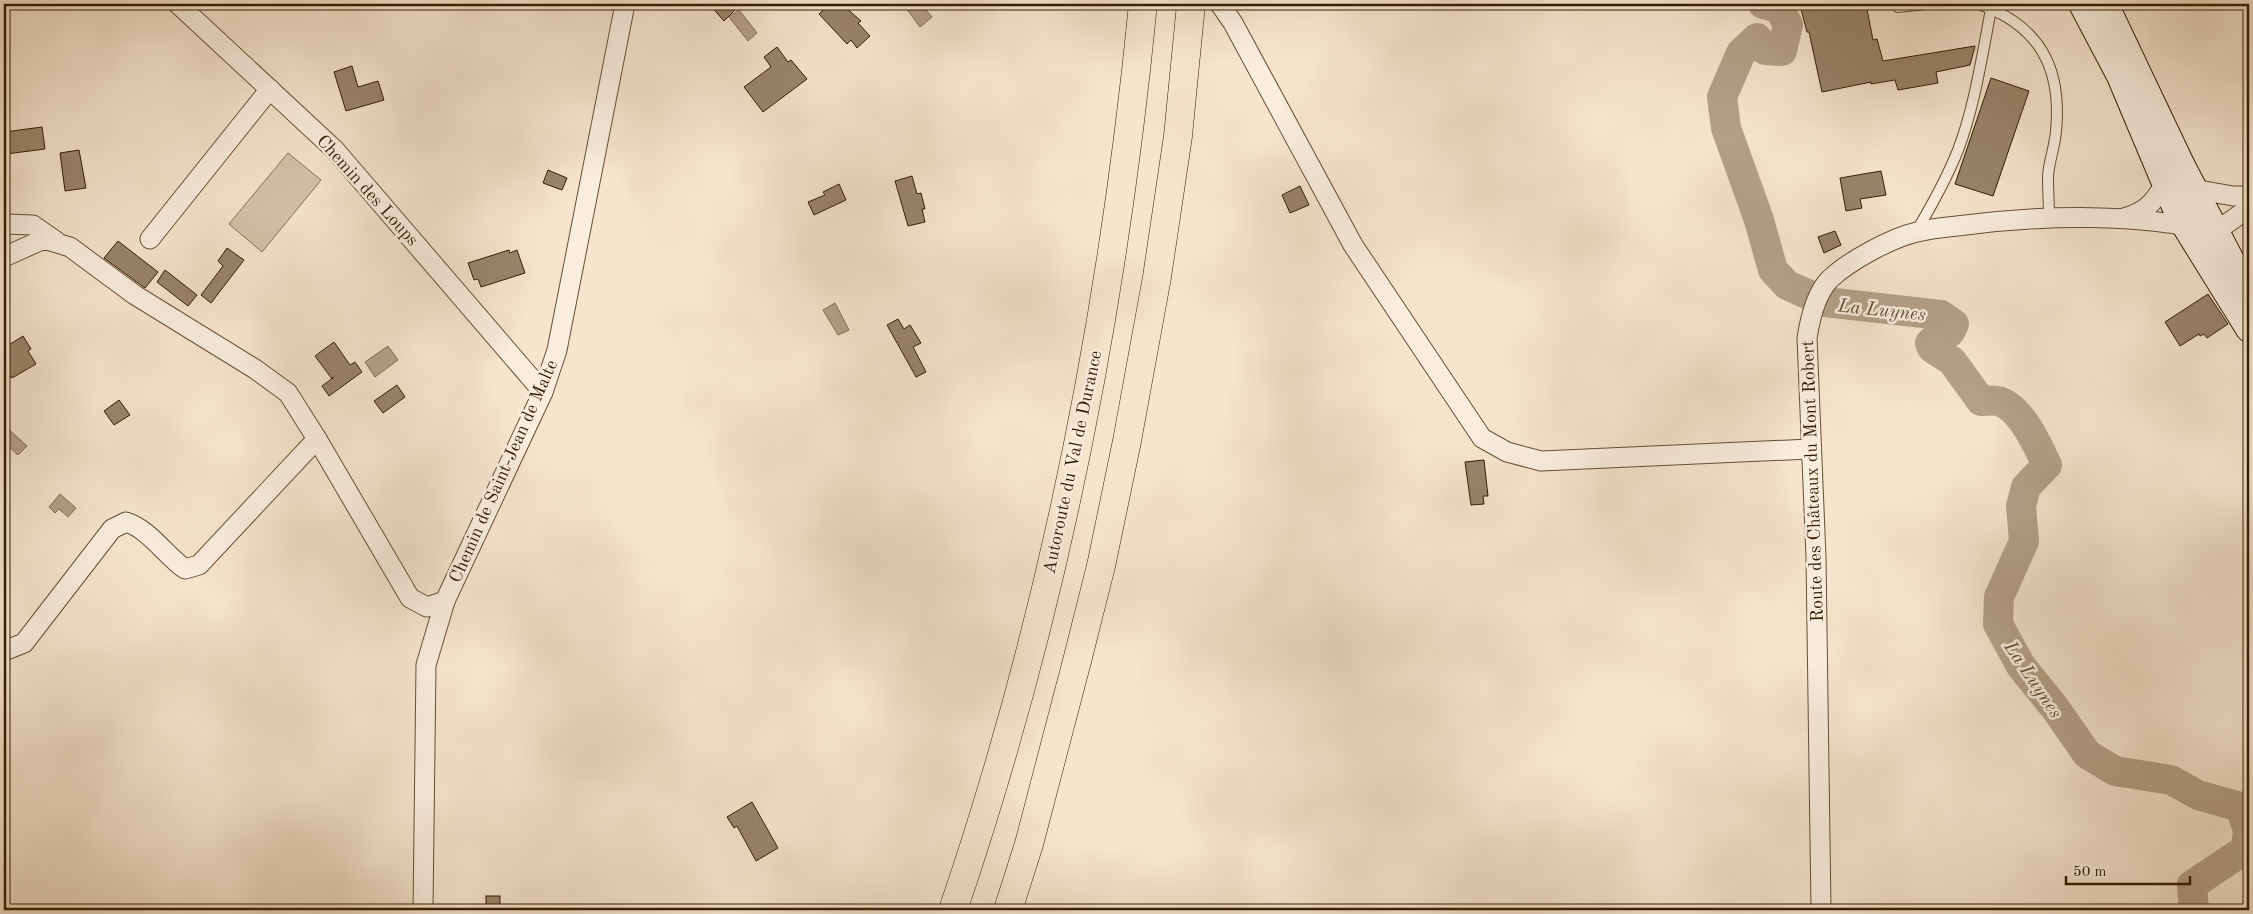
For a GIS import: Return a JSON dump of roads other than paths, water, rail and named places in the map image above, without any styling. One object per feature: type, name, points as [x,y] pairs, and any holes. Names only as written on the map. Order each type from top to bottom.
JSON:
[{"type":"highway","name":"Autoroute du Val de Durance","points":[[953,910],[1014,709],[1038,620],[1085,410],[1110,274],[1134,101],[1143,4]]},
{"type":"highway","points":[[1008,910],[1029,844],[1091,604],[1127,441],[1157,277],[1178,136],[1191,4]]},
{"type":"main road","points":[[2082,4],[2120,76],[2165,184],[2184,224],[2249,329]]},
{"type":"main road","points":[[2105,4],[2193,188],[2249,295]]},
{"type":"street","name":"Chemin des Loups","points":[[178,4],[335,150],[543,392]]},
{"type":"street","name":"Chemin de Saint-Jean de Malte","points":[[423,910],[426,665],[445,601],[543,392],[557,350],[625,4]]},
{"type":"street","points":[[1220,4],[1233,23],[1353,245],[1482,438],[1508,452],[1540,461],[1810,449]]},
{"type":"street","points":[[150,239],[270,89]]},
{"type":"street","points":[[2115,220],[2136,215],[2153,204],[2165,184],[2233,196],[2249,196]]},
{"type":"street","points":[[2215,232],[2249,208]]},
{"type":"street","name":"Route des Châteaux du Mont Robert","points":[[1821,910],[1816,576],[1807,338],[1812,311],[1829,280],[1852,263],[1886,244],[1916,232],[2016,218],[2115,220],[2184,224],[2215,232]]},
{"type":"street","points":[[4,224],[33,225],[59,244]]},
{"type":"street","points":[[4,256],[44,239],[70,247],[136,295],[255,370],[288,394],[317,439],[410,598],[427,607],[445,601]]},
{"type":"street","points":[[4,652],[24,643],[112,528],[126,522],[137,525],[185,569],[199,564],[317,439]]},
{"type":"lane","points":[[1898,7],[1926,4]]},
{"type":"lane","points":[[1979,4],[1992,6],[2020,24],[2038,42],[2051,70],[2057,99],[2056,130],[2048,174],[2049,218]]},
{"type":"lane","points":[[1916,232],[1941,188],[1959,148],[1992,6]]},
{"type":"waterway","name":"La Luynes","points":[[1763,4],[1779,8],[1788,25],[1782,51],[1765,50],[1757,38],[1741,53],[1722,97],[1726,128],[1759,220],[1773,270],[1787,285],[1825,302],[1941,315],[1954,324],[1950,332],[1939,335],[1930,343],[1932,348],[1952,361],[1981,401],[1995,401],[2005,404],[2021,418],[2027,427],[2047,465],[2026,487],[2021,506],[2024,541],[1999,597],[1998,624],[2021,666],[2055,708],[2087,754],[2115,771],[2171,780],[2198,795],[2240,807],[2248,830],[2246,849],[2192,885],[2194,910]]}]
